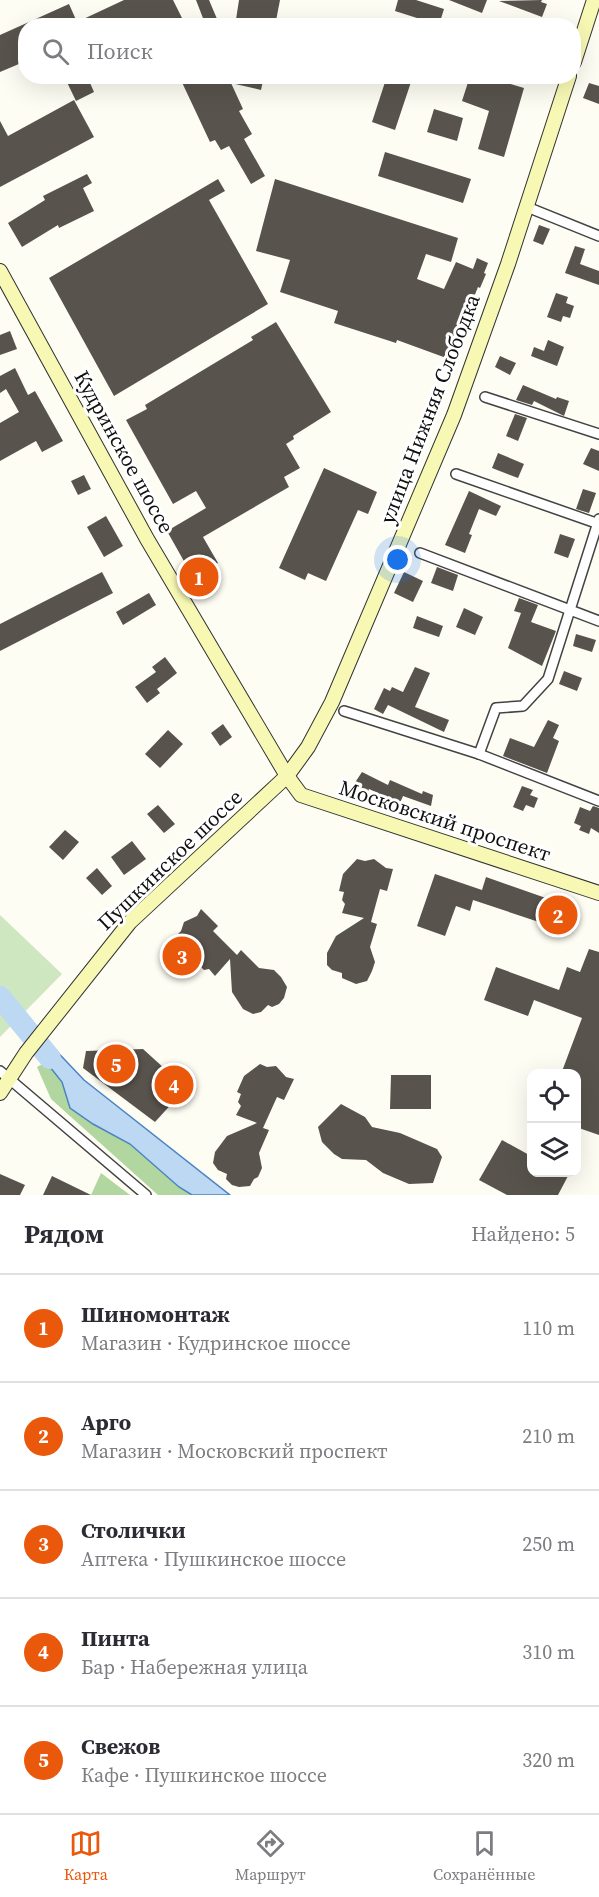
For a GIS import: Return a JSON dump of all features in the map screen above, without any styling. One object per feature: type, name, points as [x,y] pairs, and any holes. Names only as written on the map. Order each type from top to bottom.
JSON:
[{"type":"main road","points":[[581,38],[594,0]]},
{"type":"main road","name":"улица Нижняя Слободка","points":[[287,776],[308,747],[332,702],[454,415],[566,84]]},
{"type":"main road","name":"Кудринское шоссе","points":[[0,271],[147,539],[287,776]]},
{"type":"main road","name":"Московский проспект","points":[[287,776],[301,795],[599,893]]},
{"type":"main road","name":"Пушкинское шоссе","points":[[0,1093],[4,1075],[26,1053],[130,922],[287,776]]},
{"type":"street","points":[[526,207],[599,236]]},
{"type":"street","points":[[485,397],[599,434]]},
{"type":"street","points":[[456,474],[598,522],[548,679],[523,706],[496,708],[479,754]]},
{"type":"street","points":[[420,554],[599,621]]},
{"type":"street","points":[[344,711],[479,754],[599,801]]},
{"type":"street","points":[[4,1075],[146,1195]]},
{"type":"green space","points":[[0,915],[62,974],[0,1037]]},
{"type":"green space","points":[[46,1062],[62,1082],[70,1108],[93,1124],[130,1144],[179,1187],[192,1195],[158,1195],[51,1099],[37,1067]]},
{"type":"green space","points":[[101,1173],[130,1195],[91,1195]]},
{"type":"water","points":[[46,1040],[84,1080],[230,1195],[192,1195],[179,1187],[130,1144],[93,1124],[70,1108],[62,1082],[46,1062],[32,1051]]},
{"type":"building","points":[[124,0],[173,0],[182,18],[86,18]]},
{"type":"building","points":[[196,0],[209,0],[217,18],[203,18]]},
{"type":"building","points":[[239,0],[280,0],[277,18],[236,18]]},
{"type":"building","points":[[398,0],[416,0],[444,9],[441,18],[417,18],[395,11]]},
{"type":"building","points":[[449,0],[487,0],[482,13]]},
{"type":"building","points":[[542,0],[541,2],[547,4],[542,17],[499,1]]},
{"type":"building","points":[[69,4],[75,18],[38,18]]},
{"type":"building","points":[[18,27],[18,64],[0,72],[0,35]]},
{"type":"building","points":[[589,83],[599,86],[599,104],[583,98]]},
{"type":"building","points":[[68,84],[90,84],[94,92],[76,101]]},
{"type":"building","points":[[183,84],[231,84],[243,109],[239,111],[252,134],[244,139],[265,176],[251,184],[229,146],[221,150],[215,140],[210,142]]},
{"type":"building","points":[[235,84],[262,84],[261,90]]},
{"type":"building","points":[[384,84],[410,84],[395,130],[372,122]]},
{"type":"building","points":[[467,84],[511,84],[524,88],[504,157],[478,149],[489,111],[462,101]]},
{"type":"building","points":[[74,100],[94,137],[0,187],[0,121],[8,136]]},
{"type":"building","points":[[434,109],[463,118],[457,141],[427,132]]},
{"type":"building","points":[[385,152],[471,179],[463,203],[378,176]]},
{"type":"building","points":[[87,174],[92,183],[83,188],[94,211],[59,228],[58,225],[22,247],[8,223],[45,200],[43,196]]},
{"type":"building","points":[[218,179],[225,191],[209,200],[268,304],[114,396],[49,278]]},
{"type":"building","points":[[275,179],[458,238],[451,262],[426,254],[417,279],[444,289],[456,262],[473,269],[477,258],[488,263],[484,273],[486,274],[480,288],[478,287],[449,359],[397,340],[396,343],[334,323],[338,311],[280,292],[290,260],[256,251]]},
{"type":"building","points":[[539,225],[550,229],[543,245],[533,241]]},
{"type":"building","points":[[575,246],[585,249],[580,264],[599,271],[599,285],[565,273]]},
{"type":"building","points":[[556,293],[568,297],[566,303],[574,306],[570,318],[563,316],[561,322],[547,317]]},
{"type":"building","points":[[276,322],[331,412],[293,436],[294,439],[286,444],[300,468],[284,477],[289,487],[203,537],[218,563],[206,570],[212,580],[199,588],[167,531],[206,508],[196,491],[173,504],[126,420],[147,409],[145,405],[253,340],[251,337]]},
{"type":"building","points":[[10,331],[17,349],[0,355],[0,335]]},
{"type":"building","points":[[548,340],[564,347],[557,366],[531,356],[534,347],[544,351]]},
{"type":"building","points":[[500,356],[516,363],[510,375],[495,367]]},
{"type":"building","points":[[15,368],[28,395],[35,391],[63,441],[42,452],[36,441],[0,461],[0,423],[19,412],[6,389],[0,393],[0,376]]},
{"type":"building","points":[[523,385],[556,399],[557,397],[569,401],[564,416],[534,401],[532,405],[516,400]]},
{"type":"building","points":[[515,414],[527,418],[518,441],[506,436]]},
{"type":"building","points":[[591,448],[599,451],[599,471],[583,464]]},
{"type":"building","points":[[498,453],[524,464],[518,478],[492,468]]},
{"type":"building","points":[[324,468],[377,492],[368,514],[358,510],[326,581],[308,573],[305,580],[279,568]]},
{"type":"building","points":[[84,475],[91,489],[78,495],[71,481]]},
{"type":"building","points":[[583,489],[596,493],[589,513],[576,509]]},
{"type":"building","points":[[469,491],[501,506],[496,516],[479,509],[469,534],[472,535],[465,553],[445,545]]},
{"type":"building","points":[[106,516],[123,546],[104,557],[87,527]]},
{"type":"building","points":[[560,534],[575,539],[568,558],[554,553]]},
{"type":"building","points":[[437,567],[458,575],[453,591],[431,583]]},
{"type":"building","points":[[102,572],[113,593],[0,651],[0,624]]},
{"type":"building","points":[[404,572],[423,581],[413,602],[394,593]]},
{"type":"building","points":[[149,593],[156,605],[123,625],[116,612]]},
{"type":"building","points":[[519,598],[538,605],[531,622],[556,631],[542,666],[508,648],[521,613],[514,611]]},
{"type":"building","points":[[464,608],[483,617],[475,635],[456,627]]},
{"type":"building","points":[[417,616],[443,626],[439,637],[413,628]]},
{"type":"building","points":[[576,634],[596,640],[592,652],[573,646]]},
{"type":"building","points":[[165,657],[177,673],[157,689],[160,693],[147,703],[135,687],[156,672],[152,667]]},
{"type":"building","points":[[415,667],[430,673],[415,707],[449,720],[444,732],[388,705],[383,714],[374,709],[384,688],[390,691],[392,687],[403,692]]},
{"type":"building","points":[[564,671],[582,678],[577,691],[559,684]]},
{"type":"building","points":[[548,720],[559,725],[553,738],[559,741],[547,773],[503,756],[510,738],[534,747]]},
{"type":"building","points":[[223,724],[232,737],[220,746],[211,733]]},
{"type":"building","points":[[168,730],[183,744],[160,768],[145,754]]},
{"type":"building","points":[[362,772],[388,785],[390,780],[422,794],[423,791],[433,795],[431,806],[403,796],[400,803],[369,789],[368,792],[354,784]]},
{"type":"building","points":[[522,786],[533,790],[530,795],[538,798],[534,808],[526,805],[523,811],[513,807]]},
{"type":"building","points":[[158,805],[175,824],[164,833],[147,814]]},
{"type":"building","points":[[593,806],[599,808],[599,833],[591,828],[589,834],[579,830],[581,826],[574,823],[580,807],[590,811]]},
{"type":"building","points":[[65,830],[79,842],[63,860],[49,847]]},
{"type":"building","points":[[132,841],[146,859],[124,875],[111,857]]},
{"type":"building","points":[[357,859],[365,861],[374,859],[386,868],[393,869],[387,891],[380,889],[371,922],[377,924],[370,947],[375,962],[367,981],[356,984],[342,978],[342,973],[332,970],[327,965],[327,953],[336,936],[364,918],[342,913],[345,904],[342,900],[344,892],[339,891],[343,874]]},
{"type":"building","points":[[97,868],[112,886],[102,895],[86,878]]},
{"type":"building","points":[[435,874],[482,890],[486,877],[580,910],[572,933],[473,900],[470,911],[456,906],[445,936],[417,926]]},
{"type":"building","points":[[201,909],[218,926],[213,931],[237,955],[241,950],[259,968],[274,970],[281,977],[287,987],[284,998],[279,1004],[272,1007],[268,1005],[261,1012],[253,1014],[243,1009],[232,992],[230,959],[215,976],[209,969],[204,970],[198,964],[194,968],[182,956],[176,936],[181,931],[184,922],[197,916]]},
{"type":"building","points":[[589,949],[599,952],[599,1135],[581,1129],[581,1069],[563,1069],[582,1018],[534,1000],[528,1016],[484,1000],[496,967],[559,990],[567,967],[580,972]]},
{"type":"building","points":[[143,1049],[186,1088],[155,1122],[83,1068],[86,1051]]},
{"type":"building","points":[[260,1064],[267,1067],[276,1066],[286,1077],[294,1079],[284,1100],[277,1097],[263,1128],[269,1130],[259,1153],[262,1168],[258,1177],[250,1186],[239,1187],[232,1185],[226,1179],[227,1174],[218,1170],[213,1163],[215,1152],[227,1136],[257,1123],[236,1115],[241,1106],[238,1102],[241,1094],[237,1092],[244,1076]]},
{"type":"building","points":[[391,1075],[431,1075],[431,1109],[390,1109]]},
{"type":"building","points":[[341,1104],[365,1117],[372,1127],[400,1133],[437,1149],[442,1157],[433,1183],[409,1184],[383,1173],[366,1160],[342,1159],[334,1154],[322,1142],[318,1127]]},
{"type":"building","points":[[502,1140],[527,1154],[527,1177],[567,1177],[558,1195],[507,1195],[479,1180]]},
{"type":"building","points":[[0,1174],[25,1185],[20,1195],[0,1195]]},
{"type":"building","points":[[52,1176],[91,1195],[43,1195]]},
{"type":"waterway","points":[[0,997],[50,1058]]},
{"type":"place","name":"Шиномонтаж","points":[[199,577]]},
{"type":"place","name":"Арго","points":[[558,915]]},
{"type":"place","name":"Столички","points":[[182,956]]},
{"type":"place","name":"Свежов","points":[[116,1064]]},
{"type":"place","name":"Пинта","points":[[174,1085]]}]
